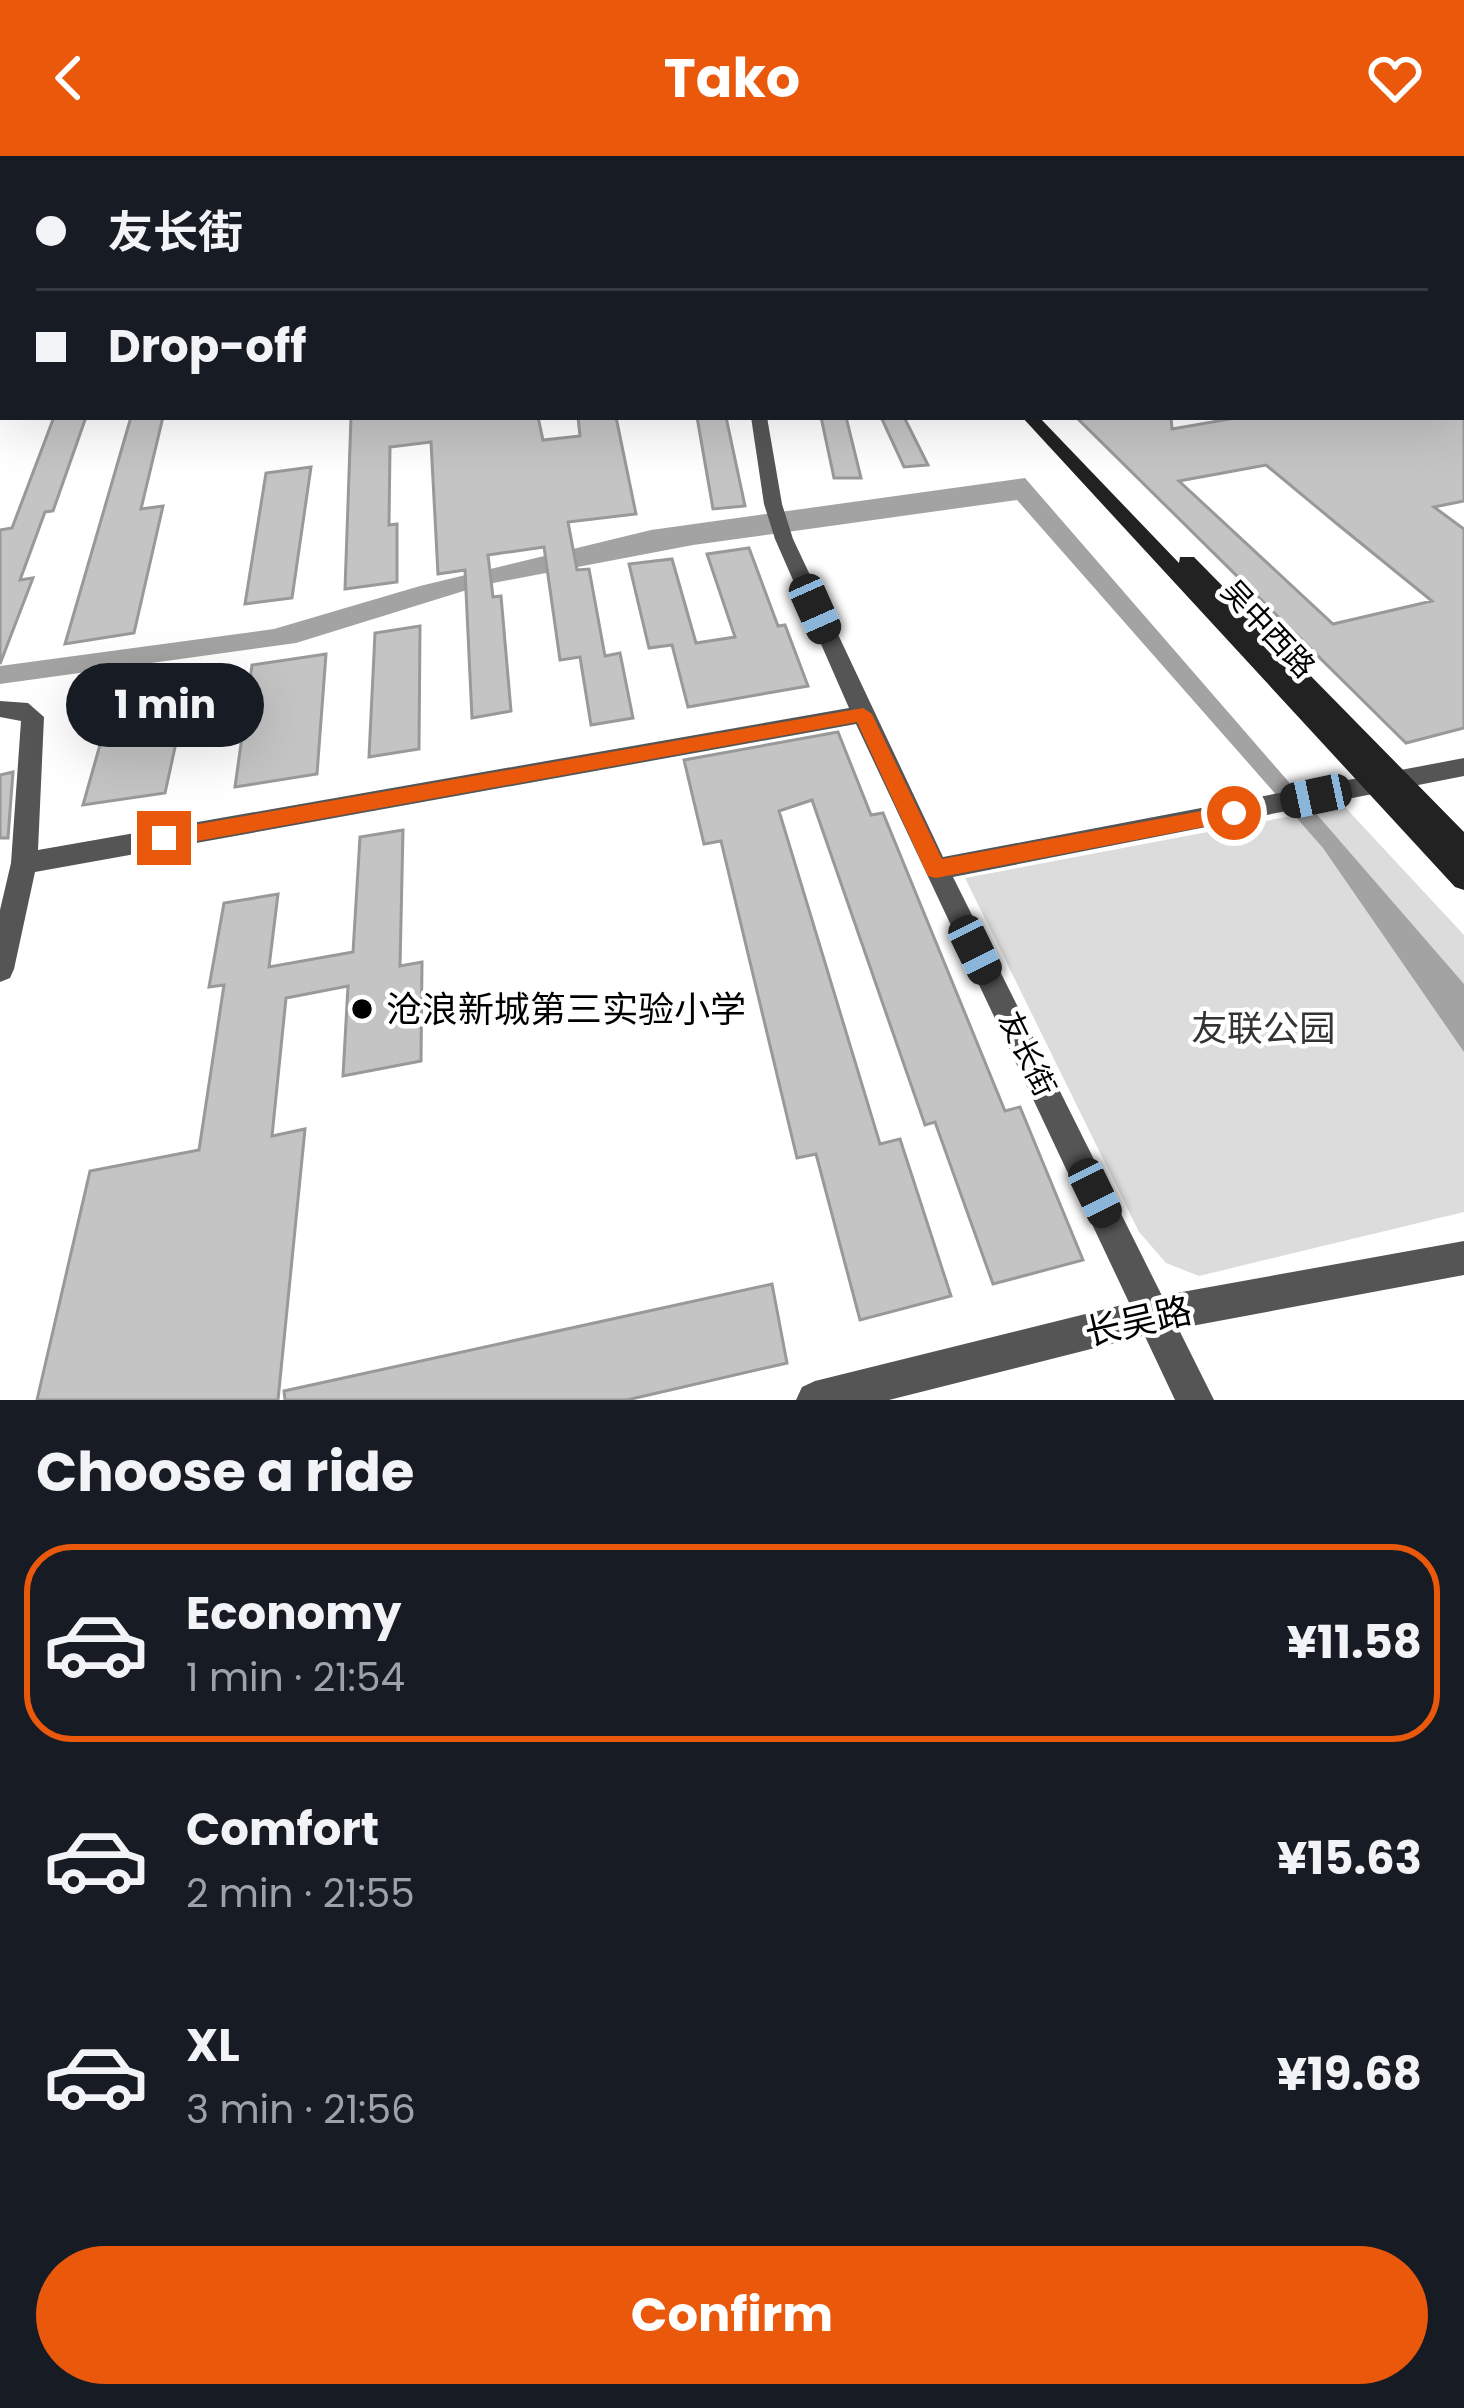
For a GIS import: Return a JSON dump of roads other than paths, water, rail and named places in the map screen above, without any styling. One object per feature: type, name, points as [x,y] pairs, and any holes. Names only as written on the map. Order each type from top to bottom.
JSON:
[{"type":"main road","name":"吴中西路","points":[[1033,420],[1383,783],[1464,849]]},
{"type":"main road","name":"吴中西路","points":[[1052,420],[1383,783],[1464,879]]},
{"type":"street","name":"友长街","points":[[759,420],[773,504],[784,539],[936,869],[1196,1400]]},
{"type":"street","points":[[0,710],[33,716],[24,863],[0,969]]},
{"type":"street","points":[[24,863],[863,714]]},
{"type":"street","points":[[936,869],[1464,767]]},
{"type":"street","name":"长吴路","points":[[815,1400],[1154,1315],[1464,1258]]},
{"type":"place","name":"沧浪新城第三实验小学","points":[[362,1009]]},
{"type":"park label","name":"友联公园","points":[[1263,1028]]}]
